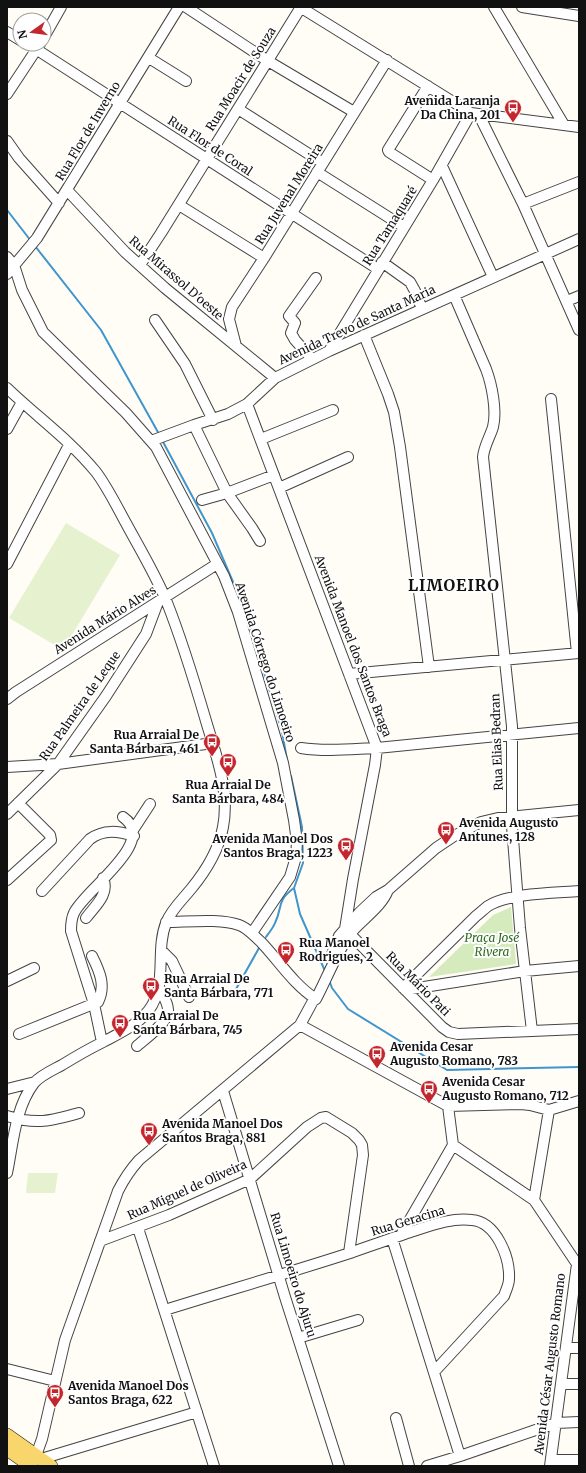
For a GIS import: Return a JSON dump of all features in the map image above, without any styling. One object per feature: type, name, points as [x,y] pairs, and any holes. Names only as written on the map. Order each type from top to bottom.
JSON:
[{"type":"main road","points":[[7,1435],[19,1456]]},
{"type":"main road","points":[[7,1449],[19,1456],[38,1463]]},
{"type":"street","points":[[52,23],[61,7]]},
{"type":"street","name":"Rua Flor de Inverno","points":[[7,274],[11,261],[29,249],[37,238],[179,7]]},
{"type":"street","points":[[186,7],[268,60],[354,112]]},
{"type":"street","points":[[300,7],[475,114],[579,127]]},
{"type":"street","name":"Rua Moacir de Souza","points":[[140,265],[207,160],[300,7]]},
{"type":"street","points":[[494,7],[564,125]]},
{"type":"street","points":[[522,7],[579,16]]},
{"type":"street","points":[[7,94],[32,52]]},
{"type":"street","name":"Rua Flor de Coral","points":[[44,52],[291,214],[410,282],[422,309]]},
{"type":"street","points":[[149,58],[186,81]]},
{"type":"street","name":"Rua Juvenal Moreira","points":[[236,346],[229,319],[230,311],[387,60]]},
{"type":"street","points":[[428,86],[389,148],[389,152],[433,180]]},
{"type":"street","points":[[238,109],[404,227]]},
{"type":"street","points":[[475,114],[522,204],[579,330]]},
{"type":"street","name":"Rua Tamaquaré","points":[[328,351],[475,114]]},
{"type":"street","points":[[7,141],[19,158],[59,203]]},
{"type":"street","points":[[442,166],[493,277]]},
{"type":"street","points":[[522,204],[579,183]]},
{"type":"street","name":"Rua Mirassol D'oeste","points":[[67,190],[140,265],[165,288],[275,378]]},
{"type":"street","points":[[179,205],[264,258]]},
{"type":"street","name":"Avenida Trevo de Santa Maria","points":[[151,441],[194,425],[213,420],[247,404],[275,378],[328,351],[579,239]]},
{"type":"street","name":"Avenida Córrego do Limoeiro","points":[[11,261],[22,290],[43,332],[126,413],[156,448],[217,564],[229,588],[238,612],[283,763],[297,842],[296,857],[290,877],[252,933]]},
{"type":"street","points":[[312,359],[295,340],[291,333],[295,323],[289,316],[316,278]]},
{"type":"street","name":"Rua Elias Bedran","points":[[454,295],[491,380],[494,409],[493,425],[483,453],[490,534],[512,735],[512,816],[518,897],[532,1031]]},
{"type":"street","points":[[566,301],[579,296]]},
{"type":"street","points":[[155,320],[185,364],[213,420]]},
{"type":"street","points":[[364,335],[380,372],[394,412],[429,667]]},
{"type":"street","points":[[7,388],[83,457],[104,484],[162,600],[189,661],[224,783],[225,808],[222,830],[212,856],[202,873],[166,922],[161,950],[161,974],[159,987],[150,1009],[142,1018],[46,1074],[35,1082],[7,1089]]},
{"type":"street","points":[[349,674],[578,653],[551,399]]},
{"type":"street","points":[[7,429],[22,402]]},
{"type":"street","name":"Avenida Manoel dos Santos Braga","points":[[247,404],[377,748],[353,878],[348,932]]},
{"type":"street","points":[[261,439],[333,410]]},
{"type":"street","points":[[194,425],[227,493],[260,541]]},
{"type":"street","points":[[7,564],[69,445]]},
{"type":"street","points":[[279,488],[348,457]]},
{"type":"street","points":[[202,500],[227,493],[274,475]]},
{"type":"street","name":"Avenida Mário Alves","points":[[7,699],[217,564]]},
{"type":"street","name":"Rua Palmeira de Leque","points":[[7,814],[58,764],[106,696],[146,634],[162,600]]},
{"type":"street","points":[[301,748],[311,750],[340,750],[377,748],[579,728]]},
{"type":"street","points":[[7,768],[58,764],[213,743]]},
{"type":"street","points":[[7,880],[51,840],[50,835],[18,803]]},
{"type":"street","points":[[133,833],[150,804]]},
{"type":"street","points":[[348,932],[359,913],[376,897],[388,890],[436,848],[454,836],[481,822],[512,816],[579,810]]},
{"type":"street","points":[[102,1042],[94,1004],[71,931],[71,925],[73,914],[77,906],[117,865],[133,840],[133,833],[128,820],[123,817]]},
{"type":"street","points":[[42,891],[90,839],[96,835],[111,831],[133,833]]},
{"type":"street","points":[[86,918],[105,891],[105,882],[103,878]]},
{"type":"street","points":[[353,878],[351,906],[355,914],[359,913]]},
{"type":"street","points":[[197,1412],[38,1463],[42,1439],[65,1340],[118,1191],[129,1170],[300,1024],[314,999],[331,962],[339,936],[348,932],[380,903],[388,890]]},
{"type":"street","points":[[404,989],[476,916],[489,906],[502,900],[518,897],[579,891]]},
{"type":"street","points":[[166,922],[218,922],[240,925],[252,933],[275,957],[298,985],[314,999]]},
{"type":"street","name":"Rua Mário Pati","points":[[348,932],[448,1032],[458,1034],[579,1029]]},
{"type":"street","points":[[161,950],[172,961],[189,997]]},
{"type":"street","points":[[19,1034],[98,1002],[102,994],[102,984],[92,956]]},
{"type":"street","points":[[404,989],[525,971],[579,966]]},
{"type":"street","points":[[7,981],[34,968]]},
{"type":"street","points":[[138,1046],[168,1016],[167,1005],[159,987]]},
{"type":"street","points":[[300,1024],[448,1106],[521,1104],[549,1110],[579,1101]]},
{"type":"street","points":[[7,1173],[18,1119],[25,1100],[35,1082]]},
{"type":"street","name":"Rua Limoeiro do Ajuru","points":[[223,1091],[298,1338],[339,1466]]},
{"type":"street","points":[[448,1106],[453,1145],[397,1237],[434,1372],[460,1456]]},
{"type":"street","points":[[534,1200],[549,1110]]},
{"type":"street","points":[[7,1116],[37,1122],[79,1113]]},
{"type":"street","name":"Rua Miguel de Oliveira","points":[[100,1241],[138,1228],[250,1179],[307,1127],[321,1118],[326,1117],[352,1133],[362,1145],[363,1155],[350,1253]]},
{"type":"street","name":"Avenida César Augusto Romano","points":[[453,1145],[534,1200],[578,1264],[551,1463]]},
{"type":"street","name":"Rua Geracina","points":[[165,1310],[350,1253],[429,1226],[456,1220],[479,1221],[492,1230],[500,1242],[506,1258],[509,1278],[508,1285],[504,1296],[434,1372]]},
{"type":"street","points":[[138,1228],[214,1466]]},
{"type":"street","points":[[298,1338],[358,1320]]},
{"type":"street","points":[[566,1348],[579,1348]]},
{"type":"street","points":[[7,1369],[55,1381]]},
{"type":"street","points":[[561,1384],[579,1384]]},
{"type":"street","points":[[396,1418],[409,1466]]},
{"type":"street","points":[[427,1466],[556,1423],[579,1422]]},
{"type":"street","points":[[551,1463],[579,1460]]},
{"type":"green space","points":[[66,523],[120,555],[63,650],[9,618]]},
{"type":"green space","name":"Praça José Rivera","points":[[511,907],[516,964],[429,977],[493,915]]},
{"type":"green space","points":[[28,1173],[58,1173],[55,1193],[26,1193]]},
{"type":"waterway","points":[[7,210],[31,241]]},
{"type":"waterway","points":[[35,246],[101,330],[159,434]]},
{"type":"waterway","points":[[162,440],[212,533],[245,610],[282,731],[287,760]]},
{"type":"waterway","points":[[291,776],[302,827],[303,863],[294,888],[300,914],[325,971]]},
{"type":"waterway","points":[[266,937],[275,923],[282,901],[294,888]]},
{"type":"waterway","points":[[231,998],[259,948]]},
{"type":"waterway","points":[[329,980],[332,988],[348,1009],[447,1070],[579,1067]]},
{"type":"place","name":"Avenida Laranja Da China, 201","points":[[513,123]]},
{"type":"place","name":"Rua Arraial De Santa Bárbara, 461","points":[[212,757]]},
{"type":"place","name":"Rua Arraial De Santa Bárbara, 484","points":[[228,777]]},
{"type":"place","name":"Avenida Augusto Antunes, 128","points":[[446,845]]},
{"type":"place","name":"Avenida Manoel Dos Santos Braga, 1223","points":[[346,861]]},
{"type":"place","name":"Rua Manoel Rodrigues, 2","points":[[286,965]]},
{"type":"place","name":"Rua Arraial De Santa Bárbara, 771","points":[[151,1001]]},
{"type":"place","name":"Rua Arraial De Santa Bárbara, 745","points":[[120,1038]]},
{"type":"place","name":"Avenida Cesar Augusto Romano, 783","points":[[377,1069]]},
{"type":"place","name":"Avenida Cesar Augusto Romano, 712","points":[[429,1104]]},
{"type":"place","name":"Avenida Manoel Dos Santos Braga, 881","points":[[149,1146]]},
{"type":"place","name":"Avenida Manoel Dos Santos Braga, 622","points":[[55,1408]]},
{"type":"district","name":"LIMOEIRO","points":[[454,585]]}]
